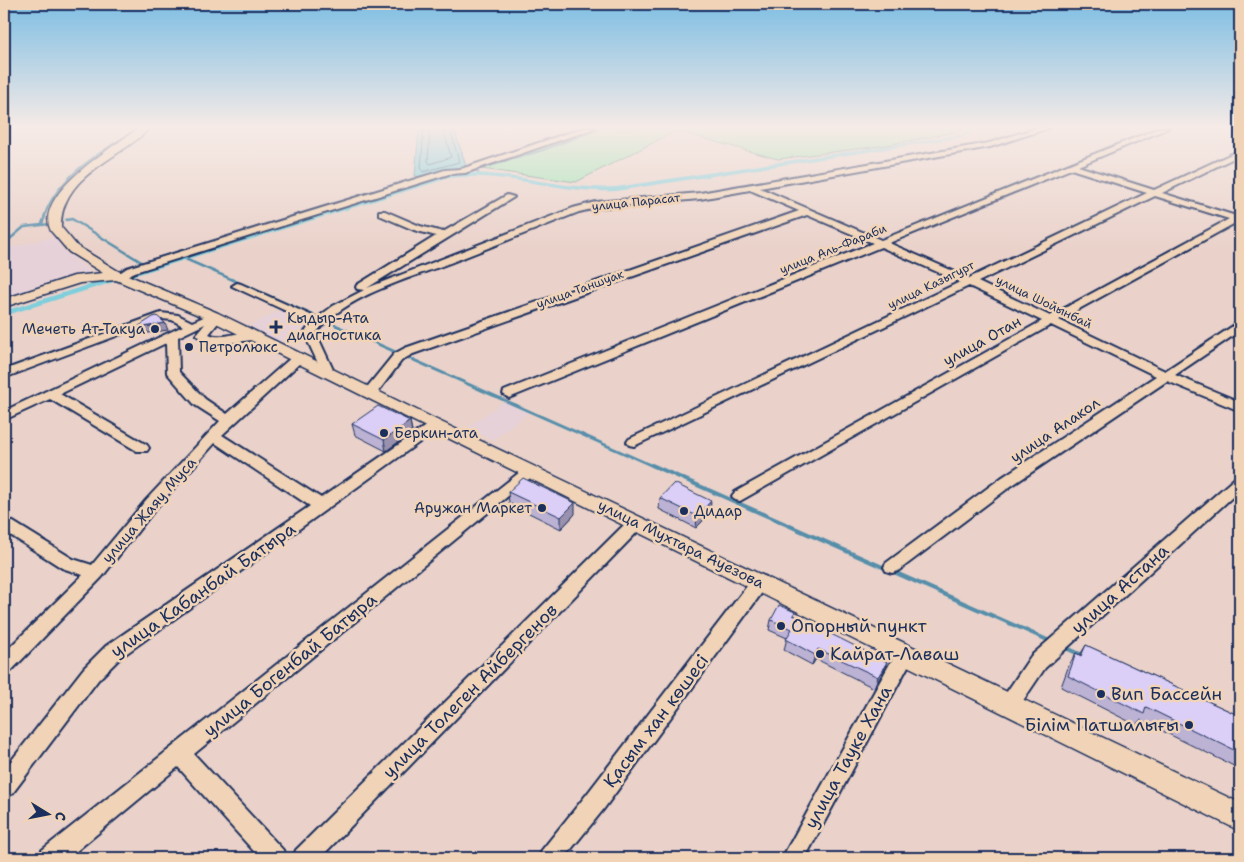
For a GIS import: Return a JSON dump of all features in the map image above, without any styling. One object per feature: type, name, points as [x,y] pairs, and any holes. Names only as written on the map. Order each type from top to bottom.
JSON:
[{"type":"main road","name":"улица Мухтара Ауезова","points":[[91,168],[79,177],[64,194],[58,204],[55,228],[73,250],[124,279],[215,317],[435,426],[760,582],[905,655],[1240,816]]},
{"type":"main road","points":[[4,303],[97,276],[124,279]]},
{"type":"street","points":[[124,279],[131,270],[465,168]]},
{"type":"street","name":"улица Парасат","points":[[373,285],[576,210],[596,205],[700,196],[858,168]]},
{"type":"street","name":"улица Аль-Фараби","points":[[509,394],[1069,168]]},
{"type":"street","points":[[1076,168],[1239,218]]},
{"type":"street","name":"улица Казыгурт","points":[[634,442],[1208,168]]},
{"type":"street","name":"улица Шойынбай","points":[[752,188],[970,282],[1166,376],[1240,407]]},
{"type":"street","points":[[329,374],[310,333],[320,320],[342,305],[356,290],[373,285],[444,235],[510,198]]},
{"type":"street","name":"улица Таншуак","points":[[370,394],[402,355],[616,276],[809,211]]},
{"type":"street","points":[[382,213],[417,228],[444,235]]},
{"type":"street","name":"улица Отан","points":[[740,496],[1050,321],[1239,218]]},
{"type":"street","points":[[237,286],[320,320]]},
{"type":"street","points":[[4,374],[161,316],[174,317],[192,326]]},
{"type":"street","points":[[4,415],[172,335],[215,317]]},
{"type":"street","name":"улица Алакол","points":[[892,567],[1006,482],[1240,326]]},
{"type":"street","points":[[172,335],[174,373],[200,402],[228,420]]},
{"type":"street","name":"улица Жаяу Муса","points":[[4,664],[96,572],[151,504],[228,420],[298,359]]},
{"type":"street","points":[[51,394],[142,448]]},
{"type":"street","name":"улица Кабанбай Батыра","points":[[4,787],[91,674],[113,652],[435,426]]},
{"type":"street","points":[[214,436],[322,506]]},
{"type":"street","name":"улица Богенбай Батыра","points":[[50,858],[530,471]]},
{"type":"street","name":"улица Астана","points":[[1009,705],[1038,662],[1240,482]]},
{"type":"street","name":"улица Толеген Айбергенов","points":[[304,858],[636,523]]},
{"type":"street","points":[[7,532],[68,564],[96,572]]},
{"type":"street","name":"Қасым хан көшесі","points":[[550,858],[595,802],[760,582]]},
{"type":"street","name":"улица Тауке Хана","points":[[792,858],[905,655]]},
{"type":"street","points":[[180,754],[275,858]]},
{"type":"shaded area","points":[[56,236],[62,249],[91,272],[4,300],[4,253],[9,248]]},
{"type":"shaded area","name":"Кыдыр-Ата диагностика","points":[[281,310],[305,320],[309,325],[277,343],[246,328]]},
{"type":"shaded area","points":[[504,401],[529,412],[493,440],[467,428]]},
{"type":"green space","points":[[476,168],[603,168],[576,182]]},
{"type":"water","points":[[416,168],[457,168],[424,177],[415,176]]},
{"type":"building","points":[[157,316],[165,323],[139,328],[139,326]]},
{"type":"building","points":[[378,406],[410,421],[384,440],[352,424]]},
{"type":"building","points":[[523,478],[575,503],[561,517],[508,492]]},
{"type":"building","points":[[674,483],[711,501],[697,516],[660,498]]},
{"type":"building","points":[[779,605],[795,612],[793,615],[887,662],[878,677],[818,649],[815,655],[786,639],[792,629],[771,620]]},
{"type":"building","points":[[1086,645],[1240,716],[1240,753],[1146,707],[1144,714],[1068,676],[1076,653],[1081,656]]},
{"type":"waterway","points":[[44,217],[50,202],[59,189],[79,168]]},
{"type":"waterway","points":[[479,175],[477,170],[483,168]]},
{"type":"waterway","points":[[4,314],[448,176],[463,174],[493,175],[568,188],[616,189],[750,168]]},
{"type":"waterway","points":[[42,224],[45,216]]},
{"type":"waterway","points":[[66,220],[72,219],[143,263]]},
{"type":"waterway","points":[[4,244],[24,227],[50,224]]},
{"type":"waterway","points":[[183,258],[340,327]]},
{"type":"waterway","points":[[337,326],[655,467]]},
{"type":"waterway","points":[[652,465],[1052,642],[1049,641]]},
{"type":"waterway","points":[[1064,647],[1084,656]]},
{"type":"place","name":"Кыдыр-Ата диагностика","points":[[276,327]]},
{"type":"place","name":"Мечеть Ат-Такуа","points":[[155,329]]},
{"type":"place","name":"Петролюкс","points":[[189,347]]},
{"type":"place","name":"Беркин-ата","points":[[384,433]]},
{"type":"place","name":"Аружан Маркет","points":[[542,508]]},
{"type":"place","name":"Дидар","points":[[684,511]]},
{"type":"place","name":"Опорный пункт","points":[[781,626]]},
{"type":"place","name":"Кайрат-Лаваш","points":[[820,654]]},
{"type":"place","name":"Вип Бассейн","points":[[1101,694]]},
{"type":"place","name":"Білім Патшалығы","points":[[1189,725]]}]
